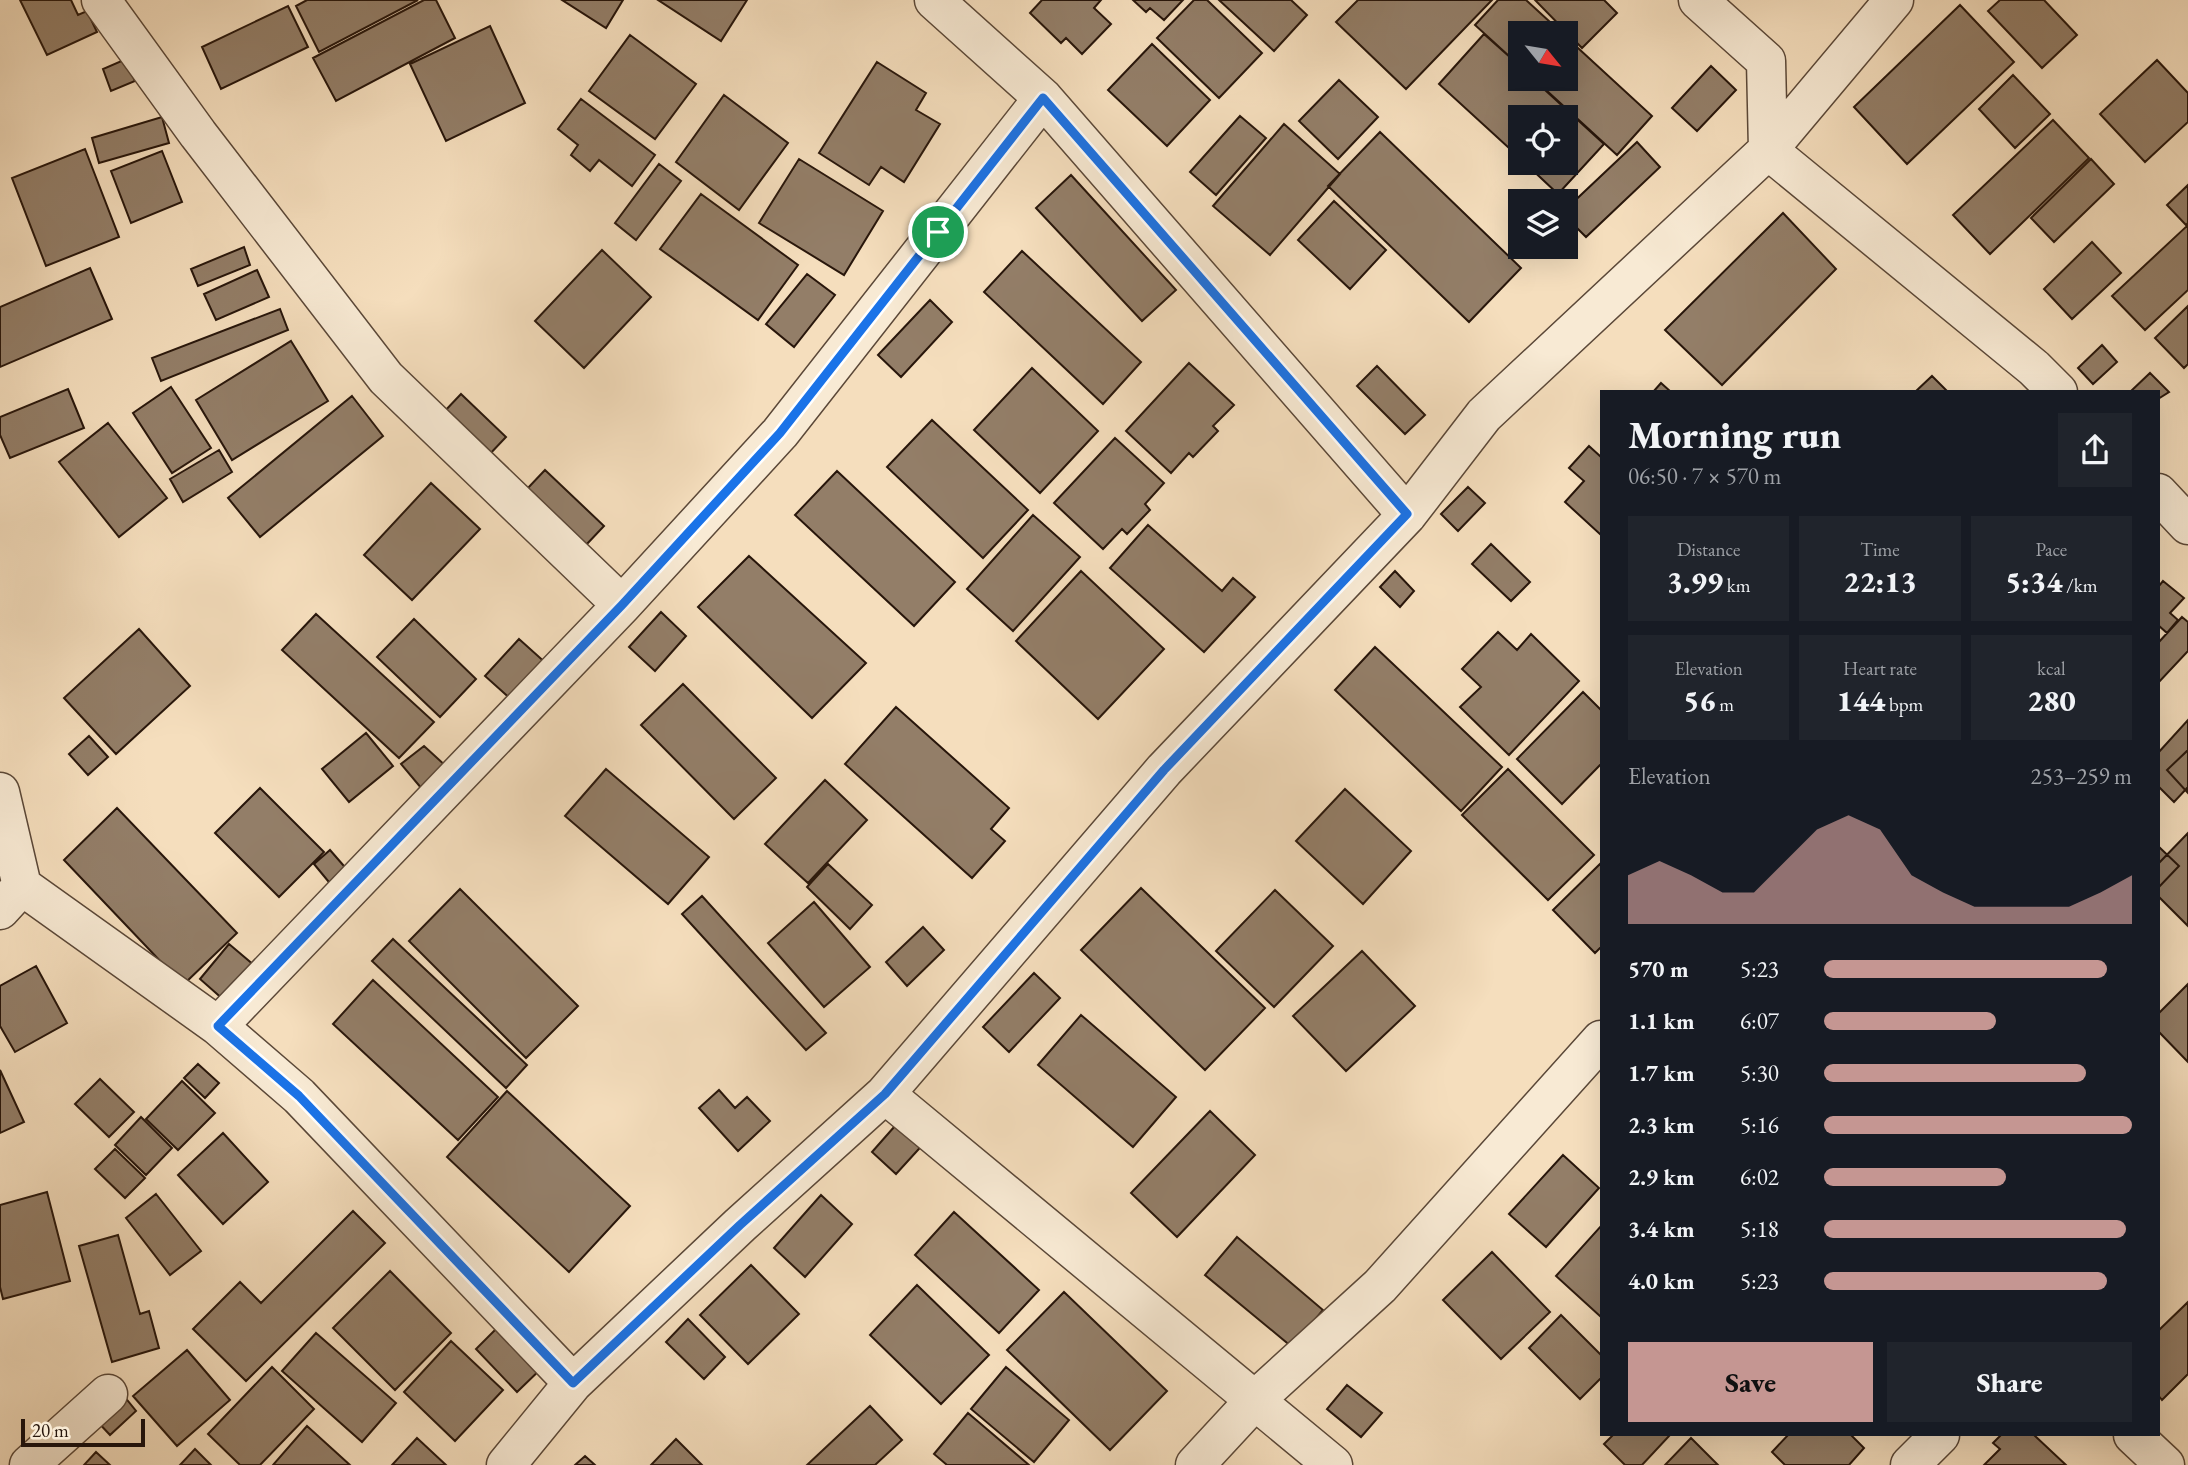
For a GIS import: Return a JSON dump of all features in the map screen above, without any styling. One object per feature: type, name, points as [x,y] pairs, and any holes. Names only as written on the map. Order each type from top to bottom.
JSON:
[{"type":"street","points":[[101,0],[198,134],[386,378],[622,605]]},
{"type":"street","points":[[934,0],[1043,98],[1407,514]]},
{"type":"street","points":[[1698,0],[1766,61],[1768,150],[2034,368],[2056,390]]},
{"type":"street","points":[[506,1465],[573,1383],[740,1225],[885,1094],[1164,770],[1407,514],[1483,415],[1768,150],[1894,0]]},
{"type":"street","points":[[218,1026],[622,605],[780,433],[1043,98]]},
{"type":"street","points":[[2160,495],[2188,525]]},
{"type":"street","points":[[0,792],[11,898],[218,1026],[299,1096],[573,1383]]},
{"type":"street","points":[[1195,1465],[1256,1399],[1380,1286],[1600,1041]]},
{"type":"street","points":[[885,1094],[1333,1465]]},
{"type":"street","points":[[29,1465],[107,1394]]},
{"type":"street","points":[[1910,1465],[1939,1436]]},
{"type":"street","points":[[2134,1436],[2165,1465]]},
{"type":"building","points":[[20,0],[71,0],[78,15],[87,11],[97,32],[47,55]]},
{"type":"building","points":[[307,0],[418,0],[319,52],[296,6]]},
{"type":"building","points":[[424,0],[436,0],[455,38],[336,101],[313,58]]},
{"type":"building","points":[[562,0],[623,0],[606,28]]},
{"type":"building","points":[[658,0],[747,0],[721,41]]},
{"type":"building","points":[[1042,0],[1101,0],[1094,8],[1111,24],[1082,54],[1066,38],[1061,43],[1030,13]]},
{"type":"building","points":[[1133,0],[1183,0],[1164,20],[1150,8],[1146,12]]},
{"type":"building","points":[[1194,0],[1207,0],[1262,53],[1219,98],[1157,38]]},
{"type":"building","points":[[1219,0],[1291,0],[1307,15],[1274,51]]},
{"type":"building","points":[[1358,0],[1492,0],[1406,89],[1336,22]]},
{"type":"building","points":[[1498,0],[1526,0],[1549,21],[1508,21],[1508,55],[1475,25]]},
{"type":"building","points":[[1535,0],[1604,0],[1617,13],[1582,48],[1578,44],[1578,21],[1556,21]]},
{"type":"building","points":[[2000,0],[2044,0],[2077,35],[2042,68],[1988,11]]},
{"type":"building","points":[[1960,5],[2014,62],[1907,164],[1854,107]]},
{"type":"building","points":[[288,6],[308,47],[221,89],[202,47]]},
{"type":"building","points":[[490,26],[525,103],[446,141],[410,64]]},
{"type":"building","points":[[1484,34],[1508,55],[1508,91],[1546,91],[1561,105],[1508,105],[1508,147],[1439,84]]},
{"type":"building","points":[[630,35],[696,84],[655,139],[589,91]]},
{"type":"building","points":[[1152,44],[1210,100],[1167,146],[1108,90]]},
{"type":"building","points":[[1578,48],[1652,116],[1617,155],[1578,119],[1578,105],[1562,105],[1547,91],[1578,91]]},
{"type":"building","points":[[126,59],[135,81],[111,91],[103,69]]},
{"type":"building","points":[[2157,60],[2188,93],[2188,122],[2145,162],[2100,114]]},
{"type":"building","points":[[877,62],[926,93],[916,110],[940,124],[904,182],[881,167],[869,185],[819,153]]},
{"type":"building","points":[[1711,66],[1736,90],[1697,131],[1672,108]]},
{"type":"building","points":[[2013,75],[2050,114],[2015,148],[1979,109]]},
{"type":"building","points":[[1339,80],[1378,117],[1338,159],[1299,121]]},
{"type":"building","points":[[724,95],[788,143],[739,210],[676,162]]},
{"type":"building","points":[[581,99],[655,155],[632,186],[599,160],[590,171],[571,155],[578,145],[558,129]]},
{"type":"building","points":[[1240,116],[1266,138],[1216,195],[1190,172]]},
{"type":"building","points":[[162,117],[169,143],[99,163],[92,138]]},
{"type":"building","points":[[1578,120],[1604,144],[1578,172]]},
{"type":"building","points":[[2053,120],[2089,158],[1990,254],[1953,215]]},
{"type":"building","points":[[1284,124],[1340,174],[1270,255],[1213,206]]},
{"type":"building","points":[[1380,132],[1508,255],[1508,259],[1521,268],[1469,322],[1328,186]]},
{"type":"building","points":[[1637,142],[1660,167],[1586,237],[1578,229],[1578,198]]},
{"type":"building","points":[[85,149],[119,237],[46,266],[12,178]]},
{"type":"building","points":[[162,151],[182,202],[131,223],[111,171]]},
{"type":"building","points":[[799,159],[883,211],[844,275],[759,223]]},
{"type":"building","points":[[2091,159],[2114,184],[2054,242],[2031,218]]},
{"type":"building","points":[[659,164],[681,181],[636,240],[615,223]]},
{"type":"building","points":[[1071,175],[1176,290],[1142,321],[1036,208]]},
{"type":"building","points":[[1538,175],[1575,175],[1563,189],[1553,189]]},
{"type":"building","points":[[2188,185],[2188,223],[2186,225],[2167,205]]},
{"type":"building","points":[[701,194],[798,265],[758,320],[660,249]]},
{"type":"building","points":[[1334,201],[1386,250],[1350,289],[1298,240]]},
{"type":"building","points":[[1783,213],[1836,269],[1722,385],[1665,330]]},
{"type":"building","points":[[2188,225],[2188,290],[2145,330],[2112,296]]},
{"type":"building","points":[[2092,242],[2121,273],[2072,319],[2044,289]]},
{"type":"building","points":[[244,247],[250,265],[198,286],[191,269]]},
{"type":"building","points":[[602,250],[651,297],[584,368],[535,321]]},
{"type":"building","points":[[1022,251],[1141,362],[1103,404],[984,292]]},
{"type":"building","points":[[90,268],[112,319],[0,367],[0,307]]},
{"type":"building","points":[[257,270],[269,297],[216,320],[204,294]]},
{"type":"building","points":[[807,274],[835,295],[794,347],[766,324]]},
{"type":"building","points":[[930,300],[952,322],[901,377],[878,355]]},
{"type":"building","points":[[2188,306],[2188,364],[2184,368],[2155,338]]},
{"type":"building","points":[[280,309],[288,330],[161,381],[152,358]]},
{"type":"building","points":[[291,341],[328,401],[232,460],[196,400]]},
{"type":"building","points":[[2102,345],[2117,362],[2093,384],[2078,368]]},
{"type":"building","points":[[1189,363],[1234,405],[1213,426],[1218,431],[1193,457],[1189,453],[1171,473],[1126,431]]},
{"type":"building","points":[[1377,366],[1425,415],[1405,434],[1357,386]]},
{"type":"building","points":[[1032,368],[1098,431],[1040,493],[974,430]]},
{"type":"building","points":[[2150,373],[2169,392],[2160,398],[2160,390],[2132,390]]},
{"type":"building","points":[[1932,376],[1946,390],[1917,390]]},
{"type":"building","points":[[1661,383],[1669,390],[1655,390]]},
{"type":"building","points":[[171,387],[211,448],[172,473],[133,413]]},
{"type":"building","points":[[68,389],[84,428],[10,458],[0,435],[0,417]]},
{"type":"building","points":[[461,394],[506,437],[487,457],[442,414]]},
{"type":"building","points":[[352,396],[383,436],[260,537],[228,498]]},
{"type":"building","points":[[932,420],[1028,510],[983,558],[887,467]]},
{"type":"building","points":[[108,423],[167,498],[119,537],[59,462]]},
{"type":"building","points":[[1115,438],[1164,483],[1145,504],[1150,510],[1127,534],[1122,529],[1103,549],[1054,503]]},
{"type":"building","points":[[1589,446],[1600,456],[1600,534],[1565,502],[1584,481],[1569,468]]},
{"type":"building","points":[[219,450],[232,472],[183,502],[170,479]]},
{"type":"building","points":[[545,470],[604,526],[585,546],[526,490]]},
{"type":"building","points":[[837,471],[955,582],[914,626],[795,515]]},
{"type":"building","points":[[431,483],[480,529],[412,600],[364,555]]},
{"type":"building","points":[[1468,487],[1485,503],[1458,531],[1441,514]]},
{"type":"building","points":[[1033,515],[1080,557],[1013,631],[967,589]]},
{"type":"building","points":[[1148,525],[1222,591],[1233,578],[1255,597],[1204,652],[1110,568]]},
{"type":"building","points":[[1491,544],[1530,582],[1511,601],[1472,564]]},
{"type":"building","points":[[749,556],[866,663],[812,718],[698,607]]},
{"type":"building","points":[[1081,571],[1164,649],[1098,719],[1016,641]]},
{"type":"building","points":[[1395,571],[1414,591],[1400,607],[1380,587]]},
{"type":"building","points":[[2163,581],[2184,598],[2170,613],[2178,620],[2167,633],[2160,627],[2160,585]]},
{"type":"building","points":[[661,612],[686,636],[655,671],[629,647]]},
{"type":"building","points":[[316,614],[434,722],[399,758],[282,650]]},
{"type":"building","points":[[2182,617],[2188,622],[2188,651],[2160,681],[2160,641]]},
{"type":"building","points":[[414,619],[476,679],[440,717],[377,657]]},
{"type":"building","points":[[139,629],[190,686],[116,754],[64,698]]},
{"type":"building","points":[[1498,632],[1517,650],[1531,634],[1579,681],[1509,755],[1460,707],[1481,687],[1462,669]]},
{"type":"building","points":[[519,639],[548,665],[514,702],[485,676]]},
{"type":"building","points":[[1375,647],[1502,767],[1461,811],[1335,690]]},
{"type":"building","points":[[683,684],[776,778],[734,819],[641,725]]},
{"type":"building","points":[[1583,692],[1600,709],[1600,765],[1562,804],[1517,759]]},
{"type":"building","points":[[896,707],[1009,808],[991,829],[1005,841],[972,878],[845,764]]},
{"type":"building","points":[[2188,720],[2188,787],[2174,802],[2160,788],[2160,751]]},
{"type":"building","points":[[366,733],[393,766],[349,802],[322,769]]},
{"type":"building","points":[[89,736],[108,757],[88,775],[69,754]]},
{"type":"building","points":[[424,746],[448,768],[422,789],[401,764]]},
{"type":"building","points":[[2188,750],[2188,793],[2167,770]]},
{"type":"building","points":[[606,769],[709,857],[668,904],[565,816]]},
{"type":"building","points":[[1508,769],[1594,855],[1548,900],[1462,815]]},
{"type":"building","points":[[825,780],[867,820],[808,883],[765,844]]},
{"type":"building","points":[[260,788],[324,852],[279,897],[215,833]]},
{"type":"building","points":[[1345,789],[1411,851],[1363,904],[1296,841]]},
{"type":"building","points":[[117,808],[237,933],[183,985],[64,860]]},
{"type":"building","points":[[2188,833],[2188,926],[2160,898],[2160,862]]},
{"type":"building","points":[[2160,848],[2179,866],[2160,886]]},
{"type":"building","points":[[330,850],[350,873],[333,887],[314,864]]},
{"type":"building","points":[[828,864],[872,905],[850,929],[807,887]]},
{"type":"building","points":[[1600,864],[1600,948],[1595,953],[1553,910]]},
{"type":"building","points":[[1141,888],[1265,1008],[1205,1070],[1081,950]]},
{"type":"building","points":[[460,889],[578,1006],[526,1058],[409,941]]},
{"type":"building","points":[[1275,890],[1333,946],[1274,1007],[1216,951]]},
{"type":"building","points":[[702,896],[826,1033],[806,1050],[682,914]]},
{"type":"building","points":[[814,902],[870,967],[824,1007],[768,943]]},
{"type":"building","points":[[923,927],[944,950],[907,986],[886,962]]},
{"type":"building","points":[[393,939],[527,1065],[506,1088],[372,961]]},
{"type":"building","points":[[229,944],[255,966],[225,1001],[200,979]]},
{"type":"building","points":[[1362,951],[1415,1006],[1346,1071],[1293,1016]]},
{"type":"building","points":[[36,966],[67,1023],[15,1052],[0,1026],[0,986]]},
{"type":"building","points":[[1034,973],[1060,998],[1009,1052],[983,1027]]},
{"type":"building","points":[[373,980],[498,1097],[458,1140],[333,1024]]},
{"type":"building","points":[[2188,984],[2188,1062],[2160,1033],[2160,1012]]},
{"type":"building","points":[[1081,1015],[1176,1097],[1133,1147],[1038,1065]]},
{"type":"building","points":[[198,1064],[219,1083],[205,1098],[184,1078]]},
{"type":"building","points":[[0,1070],[24,1122],[0,1133]]},
{"type":"building","points":[[100,1079],[134,1112],[109,1137],[75,1104]]},
{"type":"building","points":[[182,1081],[215,1113],[178,1150],[146,1119]]},
{"type":"building","points":[[719,1090],[735,1108],[747,1097],[770,1121],[738,1151],[699,1108]]},
{"type":"building","points":[[507,1091],[630,1206],[569,1272],[447,1157]]},
{"type":"building","points":[[1210,1111],[1255,1155],[1177,1237],[1131,1193]]},
{"type":"building","points":[[141,1117],[172,1148],[146,1175],[115,1145]]},
{"type":"building","points":[[902,1118],[927,1140],[896,1174],[872,1152]]},
{"type":"building","points":[[223,1133],[268,1182],[223,1224],[178,1175]]},
{"type":"building","points":[[115,1149],[145,1178],[125,1198],[95,1169]]},
{"type":"building","points":[[1563,1155],[1599,1188],[1546,1247],[1509,1214]]},
{"type":"building","points":[[47,1192],[70,1281],[3,1299],[0,1287],[0,1205]]},
{"type":"building","points":[[156,1194],[201,1251],[170,1275],[126,1218]]},
{"type":"building","points":[[821,1195],[852,1224],[805,1277],[774,1248]]},
{"type":"building","points":[[353,1211],[385,1243],[246,1381],[193,1329],[240,1282],[261,1303]]},
{"type":"building","points":[[954,1212],[1039,1290],[999,1333],[915,1255]]},
{"type":"building","points":[[1600,1227],[1600,1316],[1556,1276]]},
{"type":"building","points":[[118,1235],[140,1314],[149,1311],[159,1348],[112,1362],[79,1246]]},
{"type":"building","points":[[1237,1237],[1323,1310],[1292,1347],[1205,1275]]},
{"type":"building","points":[[1492,1252],[1550,1312],[1501,1359],[1443,1300]]},
{"type":"building","points":[[751,1265],[799,1314],[748,1364],[700,1315]]},
{"type":"building","points":[[390,1271],[451,1333],[395,1390],[333,1328]]},
{"type":"building","points":[[917,1285],[989,1355],[941,1404],[870,1335]]},
{"type":"building","points":[[1064,1292],[1167,1391],[1110,1450],[1007,1350]]},
{"type":"building","points":[[2188,1302],[2188,1374],[2162,1400],[2160,1398],[2160,1329]]},
{"type":"building","points":[[1561,1315],[1600,1354],[1600,1379],[1580,1399],[1529,1348]]},
{"type":"building","points":[[688,1319],[725,1357],[704,1379],[666,1342]]},
{"type":"building","points":[[505,1320],[547,1363],[517,1392],[476,1349]]},
{"type":"building","points":[[316,1333],[396,1403],[362,1442],[282,1371]]},
{"type":"building","points":[[451,1341],[503,1390],[455,1441],[404,1392]]},
{"type":"building","points":[[187,1350],[230,1400],[177,1446],[133,1396]]},
{"type":"building","points":[[272,1367],[314,1409],[260,1465],[240,1465],[208,1434]]},
{"type":"building","points":[[1006,1367],[1069,1420],[1034,1462],[971,1409]]},
{"type":"building","points":[[1347,1385],[1382,1413],[1361,1437],[1327,1409]]},
{"type":"building","points":[[124,1396],[136,1411],[110,1435],[96,1420]]},
{"type":"building","points":[[870,1406],[902,1440],[875,1465],[807,1465]]},
{"type":"building","points":[[968,1413],[1029,1465],[947,1465],[934,1454]]},
{"type":"building","points":[[307,1426],[350,1465],[273,1465]]},
{"type":"building","points":[[1612,1436],[1669,1436],[1642,1465],[1625,1465],[1604,1444]]},
{"type":"building","points":[[1787,1436],[1852,1436],[1864,1448],[1849,1465],[1785,1465],[1772,1452]]},
{"type":"building","points":[[2000,1436],[2035,1436],[2066,1465],[1984,1465],[2000,1449],[1993,1443]]},
{"type":"building","points":[[417,1438],[446,1465],[392,1465]]},
{"type":"building","points":[[1691,1438],[1718,1465],[1665,1465]]},
{"type":"building","points":[[676,1439],[702,1465],[651,1465]]},
{"type":"building","points":[[195,1449],[211,1465],[180,1465]]},
{"type":"building","points":[[96,1452],[110,1465],[84,1465]]},
{"type":"building","points":[[585,1456],[595,1465],[575,1465]]},
{"type":"route","points":[[1043,98],[1407,514],[1164,770],[885,1094],[740,1225],[573,1383],[299,1096],[218,1026],[622,605],[780,433],[938,232],[1043,98]]}]
